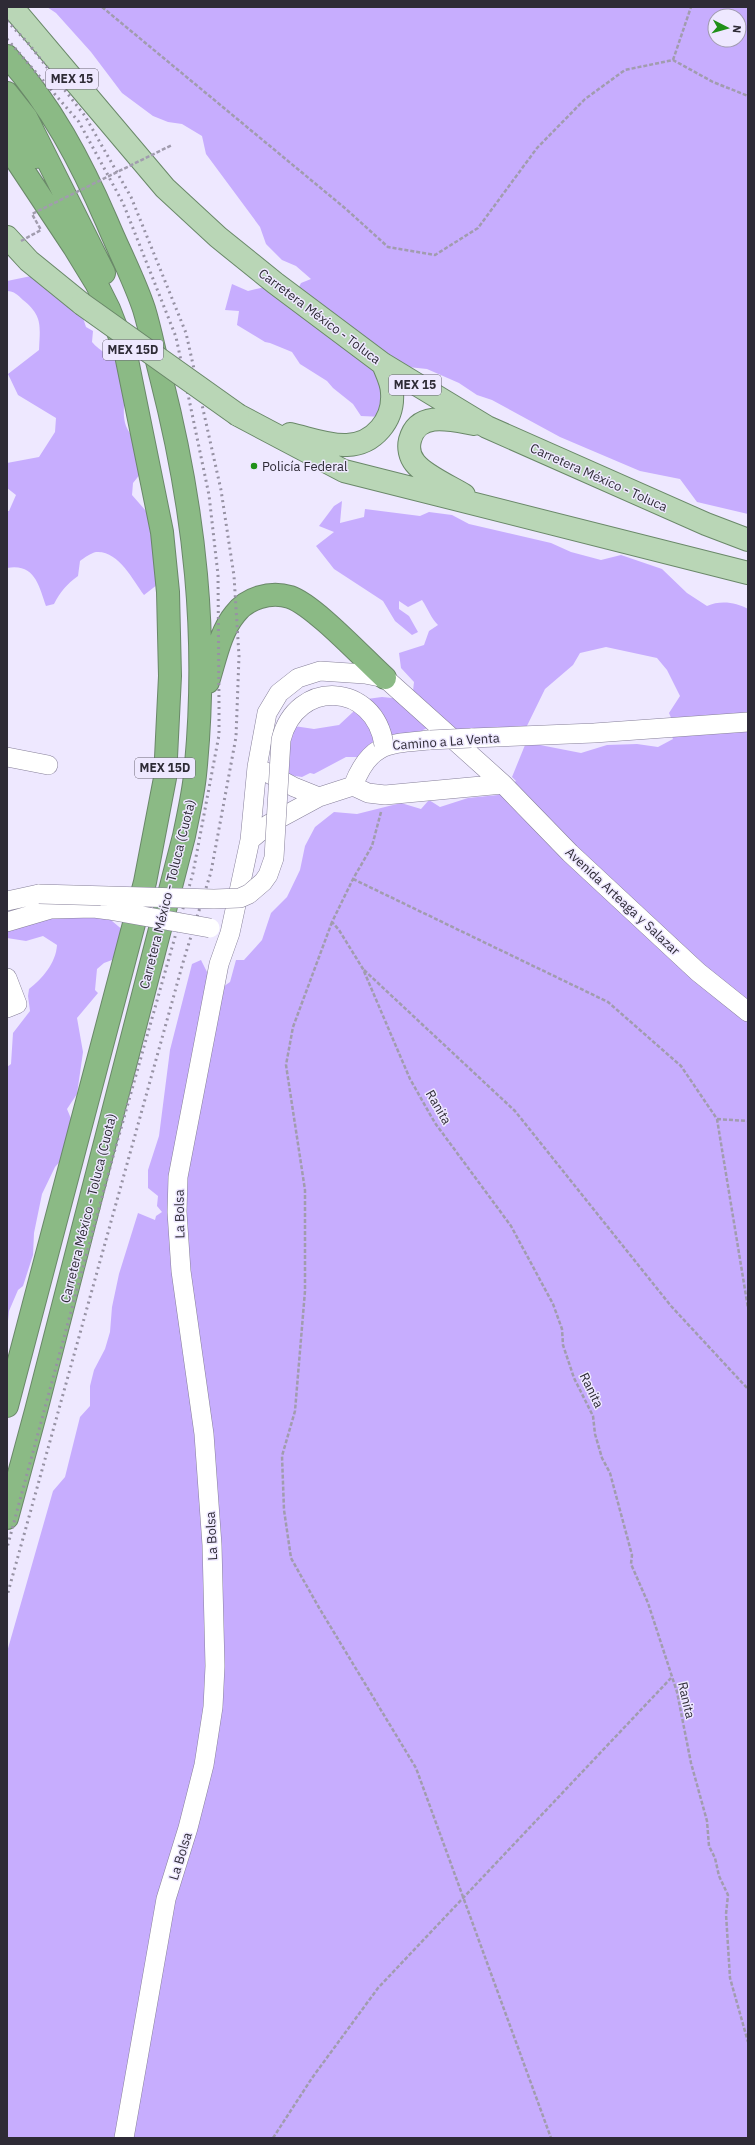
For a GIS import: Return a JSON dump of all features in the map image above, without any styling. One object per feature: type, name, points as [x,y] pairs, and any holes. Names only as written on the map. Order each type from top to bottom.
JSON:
[{"type":"highway","name":"Carretera México - Toluca (Cuota)","points":[[7,56],[31,83],[72,149],[93,188],[144,309],[176,436],[190,517],[198,588],[201,640],[199,714],[195,776],[184,836],[7,1518]]},
{"type":"highway","points":[[7,93],[26,117],[62,189]]},
{"type":"highway","points":[[7,122],[62,189]]},
{"type":"highway","name":"Carretera México - Toluca (Cuota)","points":[[7,146],[92,277],[109,309],[125,350],[154,484],[162,532],[168,592],[170,669],[165,778],[145,882],[7,1406]]},
{"type":"highway","name":"MEX 15D","points":[[62,189],[88,237],[118,305],[190,517]]},
{"type":"highway","points":[[199,714],[216,654],[229,623],[242,607],[250,601],[265,596],[280,595],[300,602],[330,627],[385,678]]},
{"type":"main road","name":"Carretera México - Toluca","points":[[12,7],[133,152],[176,199],[218,237],[275,283],[383,364],[487,427],[706,524],[748,540]]},
{"type":"main road","points":[[14,239],[29,261],[82,304],[238,415],[344,471],[748,573]]},
{"type":"main road","points":[[263,428],[339,445],[358,444],[366,440],[381,428],[390,412],[392,393],[383,364]]},
{"type":"main road","points":[[484,507],[420,468],[411,457],[410,442],[415,430],[426,421],[432,419],[439,418],[487,427]]},
{"type":"street","points":[[7,922],[52,909],[94,908],[230,932],[250,840],[257,767],[267,713],[272,702],[288,684],[309,673],[320,671],[359,673],[385,678]]},
{"type":"street","name":"Avenida Arteaga y Salazar","points":[[385,678],[503,784],[587,869],[698,972],[748,1012]]},
{"type":"street","points":[[7,901],[39,894],[220,899],[240,898],[249,894],[263,882],[268,875],[274,858],[281,740],[287,722],[293,714],[307,702],[316,698],[335,696],[345,697],[362,705],[369,711],[380,727],[384,746]]},
{"type":"street","name":"Camino a La Venta","points":[[353,786],[359,772],[371,755],[384,746],[430,740],[594,734],[748,722]]},
{"type":"street","points":[[7,757],[48,765]]},
{"type":"street","points":[[257,767],[294,787],[319,797]]},
{"type":"street","points":[[250,840],[269,824],[319,797],[353,786],[368,793],[385,795],[503,784]]},
{"type":"street","name":"La Bolsa","points":[[124,2138],[166,1899],[188,1828],[204,1765],[213,1707],[215,1658],[212,1545],[205,1442],[181,1271],[177,1212],[178,1177],[219,964],[230,932]]},
{"type":"street","points":[[7,978],[17,1004],[7,1008]]},
{"type":"path","points":[[102,7],[346,209],[388,247],[434,255],[478,228],[537,148],[585,99],[625,70],[673,60],[713,82],[748,96]]},
{"type":"path","points":[[673,60],[691,7]]},
{"type":"path","points":[[14,239],[41,230],[32,214],[172,145]]},
{"type":"path","points":[[385,795],[372,846],[353,879],[332,922],[293,1027],[286,1065],[305,1190],[305,1284],[296,1411],[282,1456],[284,1510],[291,1558],[318,1606],[416,1768],[551,2138]]},
{"type":"path","points":[[353,879],[608,1002],[681,1066],[717,1119],[748,1308]]},
{"type":"path","name":"Ranita","points":[[332,922],[339,930],[363,969],[410,1079],[435,1123],[511,1226],[553,1304],[562,1329],[563,1345],[574,1378],[594,1416],[595,1434],[602,1458],[610,1473],[632,1555],[631,1564],[648,1603],[681,1706],[682,1723],[691,1763],[707,1821],[709,1846],[715,1858],[719,1876],[728,1895],[726,1914],[730,1978],[748,2042]]},
{"type":"path","points":[[363,969],[515,1111],[671,1306],[748,1389]]},
{"type":"path","points":[[717,1119],[748,1122]]},
{"type":"path","points":[[273,2138],[312,2078],[378,1988],[672,1677]]},
{"type":"shaded area","points":[[47,7],[748,7],[748,514],[697,502],[680,479],[640,471],[560,437],[492,400],[477,395],[459,383],[427,369],[408,367],[383,417],[361,416],[353,404],[333,388],[327,381],[300,364],[292,352],[265,342],[237,325],[239,311],[225,310],[232,284],[248,291],[265,287],[297,291],[301,283],[311,279],[296,266],[282,260],[266,244],[260,227],[206,154],[202,136],[182,124],[168,122],[153,116],[122,93],[91,52],[56,13]]},
{"type":"shaded area","points":[[41,274],[79,306],[86,327],[93,331],[92,342],[120,366],[123,373],[125,381],[124,418],[126,426],[147,456],[145,468],[133,483],[132,495],[160,527],[162,581],[144,595],[124,567],[111,556],[104,553],[96,552],[80,561],[78,576],[64,588],[54,604],[46,606],[38,584],[30,573],[24,569],[16,567],[7,568],[7,511],[9,511],[16,495],[7,488],[7,463],[39,457],[55,432],[56,418],[18,395],[8,374],[39,350],[40,328],[34,311],[18,295],[7,291],[7,281]]},
{"type":"shaded area","points":[[342,501],[340,523],[364,517],[365,509],[420,516],[429,512],[452,515],[469,524],[551,543],[571,552],[601,560],[621,555],[662,569],[687,593],[707,606],[723,602],[748,609],[748,2138],[7,2138],[7,1652],[53,1491],[65,1477],[80,1417],[90,1406],[90,1386],[94,1370],[105,1349],[110,1332],[112,1307],[119,1274],[138,1213],[155,1220],[156,1216],[162,1212],[157,1206],[158,1196],[148,1188],[148,1170],[159,1136],[170,1050],[192,964],[201,960],[208,974],[220,989],[230,982],[236,960],[244,960],[262,940],[271,913],[287,897],[300,870],[305,846],[315,827],[334,812],[357,814],[401,803],[421,809],[429,800],[440,807],[468,798],[498,795],[516,781],[512,777],[525,745],[535,738],[540,745],[581,753],[607,745],[637,744],[658,747],[673,739],[667,724],[672,720],[669,713],[680,696],[667,670],[657,658],[606,647],[580,653],[573,665],[545,689],[523,734],[482,728],[461,730],[432,726],[423,730],[413,746],[363,765],[357,757],[346,757],[314,774],[310,773],[302,777],[289,775],[287,757],[282,751],[294,726],[314,729],[339,725],[367,699],[382,697],[412,700],[414,682],[401,668],[399,653],[424,645],[429,631],[438,625],[422,600],[408,607],[399,601],[399,609],[409,616],[418,632],[412,635],[395,621],[383,601],[334,569],[316,546],[334,532],[319,526],[334,506]]},
{"type":"shaded area","points":[[104,910],[112,921],[124,931],[112,960],[104,963],[97,969],[95,990],[98,993],[77,1018],[83,1052],[77,1094],[67,1109],[72,1121],[67,1154],[55,1167],[42,1194],[34,1233],[33,1255],[23,1286],[18,1290],[9,1311],[7,1331],[7,1067],[11,1064],[13,1033],[30,1011],[28,996],[29,989],[48,970],[54,958],[57,945],[43,936],[26,941],[7,938],[7,923]]},
{"type":"railway","points":[[7,21],[28,43],[85,116],[131,197],[186,333],[221,490],[234,576],[239,656],[236,737],[211,872],[184,959],[7,1596]]},
{"type":"railway","points":[[7,39],[79,122],[123,203],[176,337],[209,495],[218,575],[219,705],[219,735],[193,873],[114,1153],[7,1548]]},
{"type":"place","name":"Policía Federal","points":[[254,466]]}]
